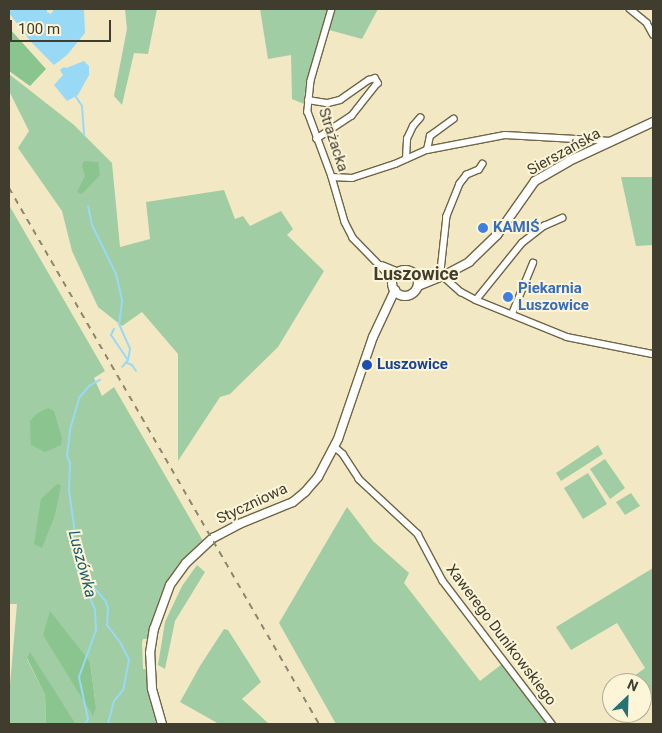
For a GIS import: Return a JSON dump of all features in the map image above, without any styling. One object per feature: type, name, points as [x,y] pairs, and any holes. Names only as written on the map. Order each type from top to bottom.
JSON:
[{"type":"street","name":"Strażacka","points":[[332,9],[308,100],[308,112],[332,177],[345,222],[353,238],[396,276]]},
{"type":"street","points":[[630,9],[647,23],[653,34]]},
{"type":"street","points":[[308,100],[328,103],[340,100],[375,78],[378,83],[364,104],[352,116],[317,139]]},
{"type":"street","points":[[406,159],[407,139],[413,126],[420,118]]},
{"type":"street","points":[[427,150],[430,136],[453,119]]},
{"type":"street","name":"Sierszańska","points":[[418,286],[444,276],[469,262],[497,235],[535,181],[611,141],[653,122]]},
{"type":"street","points":[[332,177],[352,178],[427,150],[505,135],[533,135],[611,141]]},
{"type":"street","points":[[483,164],[479,170],[467,175],[460,184],[446,216],[441,271],[444,276],[461,292],[476,300],[568,337],[653,354]]},
{"type":"street","points":[[476,300],[522,243],[544,226],[562,218]]},
{"type":"street","points":[[512,314],[533,263]]},
{"type":"street","points":[[411,272],[416,276],[418,286],[412,294],[398,293],[396,276],[411,272]]},
{"type":"street","name":"Sierszańska","points":[[416,276],[435,279]]},
{"type":"street","name":"Styczniowa","points":[[162,724],[152,688],[150,653],[154,628],[170,585],[186,563],[213,538],[239,524],[278,509],[299,498],[318,477],[335,447],[373,336],[388,307],[398,293]]},
{"type":"street","name":"Xawerego Dunikowskiego","points":[[335,447],[343,454],[359,479],[418,534],[443,581],[552,724]]},
{"type":"green space","points":[[125,9],[157,9],[148,54],[134,53],[122,105],[114,96],[127,29]]},
{"type":"green space","points":[[260,9],[378,9],[362,39],[322,28],[305,89],[304,104],[292,99],[291,55],[268,59]]},
{"type":"green space","points":[[9,28],[46,69],[30,86],[9,71]]},
{"type":"green space","points":[[9,74],[74,125],[112,163],[120,247],[150,239],[146,202],[224,190],[235,219],[243,216],[250,226],[281,211],[293,229],[287,235],[324,271],[278,347],[230,394],[220,397],[178,461],[178,354],[142,312],[122,326],[98,307],[72,251],[62,211],[18,148],[29,131],[9,91]]},
{"type":"green space","points":[[84,161],[98,162],[100,175],[82,194],[77,192],[85,176],[82,166]]},
{"type":"green space","points":[[621,177],[653,177],[653,245],[636,246]]},
{"type":"green space","points":[[9,205],[105,371],[94,378],[102,396],[114,387],[203,541],[185,558],[161,595],[148,639],[143,639],[142,643],[143,669],[146,669],[158,724],[76,724],[30,653],[27,659],[45,695],[46,724],[9,724],[9,696],[17,604],[9,604]],"holes":[[[43,635],[90,662],[96,707]]]},
{"type":"green space","points":[[48,408],[54,411],[62,438],[61,445],[45,452],[31,445],[30,421],[38,413]]},
{"type":"green space","points":[[598,445],[603,454],[561,481],[556,473]]},
{"type":"green space","points":[[605,459],[625,488],[610,499],[590,469]]},
{"type":"green space","points":[[588,473],[607,504],[583,519],[564,488]]},
{"type":"green space","points":[[57,484],[61,485],[55,515],[42,548],[34,544],[41,499]]},
{"type":"green space","points":[[631,493],[640,506],[625,515],[616,502]]},
{"type":"green space","points":[[347,507],[373,541],[409,573],[404,583],[480,681],[502,664],[548,724],[336,724],[279,623]]},
{"type":"green space","points":[[197,565],[205,572],[175,621],[165,669],[158,665],[165,622],[182,586]]},
{"type":"green space","points":[[653,568],[653,697],[652,673],[638,673],[645,668],[617,623],[571,650],[556,627]]},
{"type":"green space","points":[[50,611],[90,662],[96,707],[93,716],[43,635]]},
{"type":"green space","points":[[224,629],[228,630],[261,682],[242,699],[269,724],[219,724],[180,702]]},
{"type":"green space","points":[[30,652],[76,724],[46,724],[45,695],[27,658]]},
{"type":"water","points":[[9,9],[47,9],[47,12],[51,14],[54,9],[84,9],[85,33],[67,55],[54,65],[32,43],[9,13]]},
{"type":"water","points":[[84,61],[89,66],[89,75],[78,95],[67,101],[54,85],[63,75],[60,70]]},
{"type":"waterway","points":[[76,97],[82,106],[84,135]]},
{"type":"waterway","points":[[88,206],[92,225],[116,274],[122,301],[119,324],[130,349],[128,360],[122,367]]},
{"type":"waterway","points":[[114,329],[111,335],[127,359]]},
{"type":"waterway","points":[[127,363],[132,365],[136,371]]},
{"type":"waterway","name":"Luszówka","points":[[85,724],[88,719],[79,677],[96,630],[95,610],[87,590],[90,583],[86,569],[73,542],[74,526],[69,491],[70,463],[67,456],[70,430],[79,398],[89,386],[100,380]]},
{"type":"waterway","points":[[90,583],[105,600],[108,608],[107,625],[120,642],[129,660],[123,690],[114,701],[108,724]]},
{"type":"railway","points":[[9,188],[319,724]]},
{"type":"place","name":"KAMIŚ","points":[[483,228]]},
{"type":"place","name":"Piekarnia Luszowice","points":[[508,297]]},
{"type":"place","name":"Luszowice","points":[[367,365]]},
{"type":"district","name":"Luszowice","points":[[416,274]]}]
